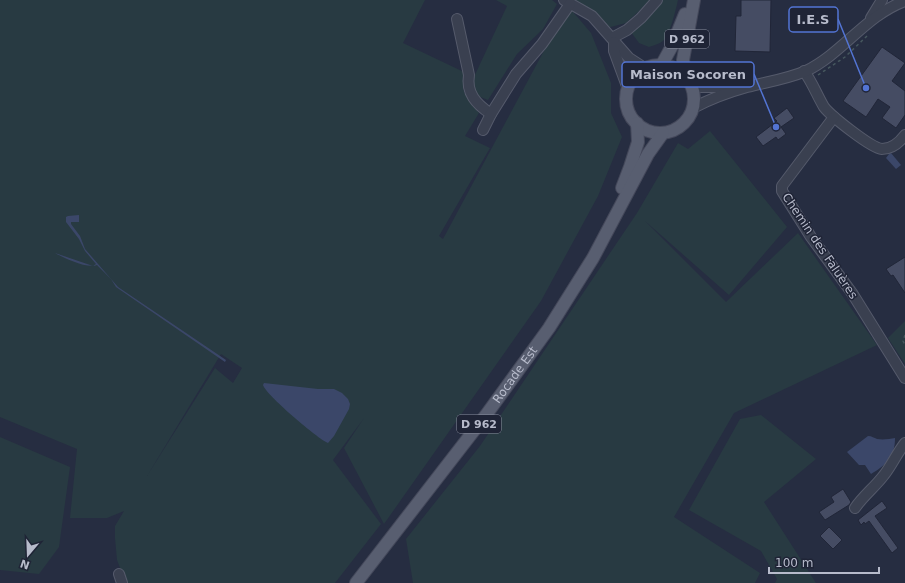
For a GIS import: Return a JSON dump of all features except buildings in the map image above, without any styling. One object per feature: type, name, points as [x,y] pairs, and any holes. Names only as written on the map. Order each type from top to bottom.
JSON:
[{"type":"main road","name":"D 962","points":[[661,66],[681,26],[690,0]]},
{"type":"main road","name":"D 962","points":[[689,83],[683,60],[694,0]]},
{"type":"main road","points":[[661,66],[671,67],[680,72],[689,83],[694,98],[693,108],[689,117],[682,125],[674,131],[663,133],[649,131],[636,123],[631,116],[627,98],[628,89],[638,74],[646,69],[661,66]]},
{"type":"main road","name":"Rocade Est","points":[[593,258],[630,168],[638,142],[636,123]]},
{"type":"main road","name":"Rocade Est","points":[[356,583],[486,415],[545,334],[593,258],[648,154],[663,133]]},
{"type":"street","points":[[613,40],[641,18],[657,0]]},
{"type":"street","points":[[867,23],[882,0]]},
{"type":"street","points":[[693,108],[706,101],[746,87],[780,80],[804,71],[836,51],[867,23],[894,5],[905,1]]},
{"type":"street","points":[[483,130],[491,114],[516,74],[542,44],[567,2],[592,16],[629,58],[646,69]]},
{"type":"street","points":[[457,19],[469,74],[468,83],[472,95],[478,105],[491,114]]},
{"type":"street","points":[[613,40],[614,51],[628,89]]},
{"type":"street","points":[[804,71],[825,108],[834,117],[873,146],[881,149],[890,148],[898,143],[905,135]]},
{"type":"street","points":[[689,83],[746,87]]},
{"type":"street","name":"Chemin des Faluères","points":[[834,117],[782,186],[782,191],[811,237],[852,293],[905,378]]},
{"type":"street","points":[[855,508],[861,499],[873,489],[884,475],[905,443]]},
{"type":"path","points":[[905,335],[903,340],[905,344]]},
{"type":"shaded area","points":[[0,0],[425,0],[403,43],[466,73],[463,85],[465,94],[479,113],[465,136],[490,148],[439,236],[443,239],[568,6],[591,33],[611,83],[611,113],[622,137],[598,196],[541,301],[384,524],[344,448],[364,418],[333,460],[381,524],[335,583],[126,583],[117,560],[115,538],[115,526],[124,511],[107,518],[70,518],[77,449],[0,417]],"holes":[[[221,354],[242,368],[233,383],[215,368],[147,476]]]},
{"type":"shaded area","points":[[496,0],[552,0],[557,4],[543,29],[517,54],[488,100],[478,96],[472,88],[474,77],[507,6]]},
{"type":"shaded area","points":[[563,0],[651,0],[626,23],[603,29]]},
{"type":"shaded area","points":[[662,0],[678,0],[666,37],[661,42],[649,47],[639,43],[631,32]]},
{"type":"shaded area","points":[[710,131],[787,227],[729,295],[645,221],[726,302],[798,233],[877,345],[734,413],[674,517],[760,573],[755,583],[413,583],[406,539],[480,446],[637,213],[678,143],[688,149]]},
{"type":"shaded area","points":[[905,321],[905,364],[888,338]]},
{"type":"shaded area","points":[[761,415],[816,459],[764,502],[816,583],[775,583],[777,579],[761,551],[689,510],[740,419]]},
{"type":"shaded area","points":[[0,437],[70,467],[59,547],[39,574],[0,570]]},
{"type":"water","points":[[891,153],[901,165],[896,169],[886,158]]},
{"type":"water","points":[[79,215],[79,222],[71,222],[71,224],[80,236],[85,249],[118,287],[226,360],[225,362],[116,287],[111,279],[97,265],[93,266],[96,264],[85,251],[79,239],[66,222],[66,217]]},
{"type":"water","points":[[55,253],[92,266],[87,266],[64,258]]},
{"type":"water","points":[[264,383],[318,389],[334,389],[342,393],[348,399],[350,404],[349,409],[334,436],[328,443],[312,432],[281,406],[266,390],[263,385]]},
{"type":"water","points":[[868,436],[877,439],[895,438],[895,445],[889,460],[871,474],[865,465],[859,465],[847,452]]},
{"type":"place","name":"I.E.S","points":[[866,88]]},
{"type":"place","name":"Maison Socoren","points":[[776,127]]}]
